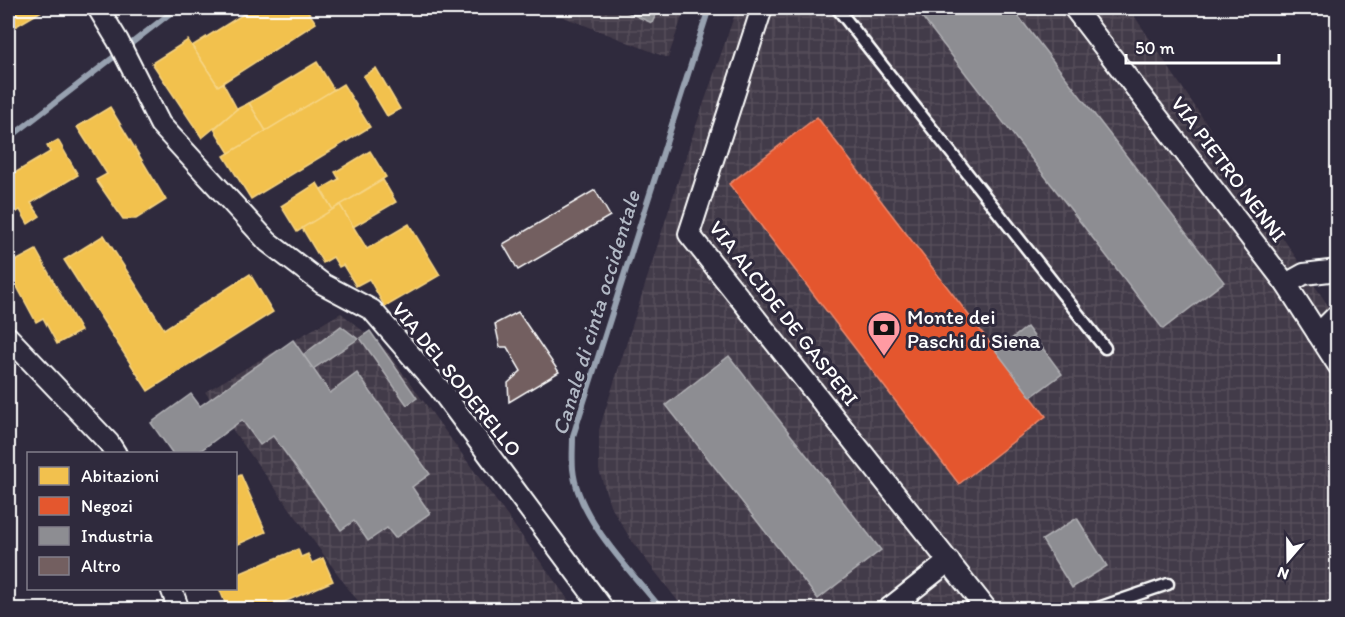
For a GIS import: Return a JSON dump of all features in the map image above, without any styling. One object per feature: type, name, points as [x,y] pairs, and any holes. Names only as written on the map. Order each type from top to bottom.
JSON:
[{"type":"street","name":"VIA DEL SODERELLO","points":[[98,8],[118,41],[160,124],[268,242],[323,284],[372,310],[440,389],[604,609]]},
{"type":"street","name":"VIA ALCIDE DE GASPERI","points":[[762,8],[689,234],[987,609]]},
{"type":"street","name":"VIA PIETRO NENNI","points":[[1074,8],[1286,284],[1338,365]]},
{"type":"street","points":[[1286,284],[1304,274],[1338,270]]},
{"type":"street","points":[[1318,334],[1338,314]]},
{"type":"street","points":[[8,337],[115,452]]},
{"type":"street","points":[[887,609],[949,561]]},
{"type":"street","points":[[172,590],[179,609]]},
{"type":"lane","points":[[837,8],[1105,348]]},
{"type":"lane","points":[[1092,609],[1168,584]]},
{"type":"shaded area","points":[[541,8],[685,8],[668,58]]},
{"type":"shaded area","points":[[737,8],[1129,8],[1337,319],[1337,609],[684,609],[633,543],[610,505],[599,470],[599,430],[691,140]]},
{"type":"shaded area","points":[[341,313],[386,350],[575,609],[365,609],[350,591],[205,392]]},
{"type":"building: Abitazioni","points":[[8,8],[47,8],[8,31]]},
{"type":"building: Abitazioni","points":[[253,8],[306,8],[316,23],[218,86],[192,46]]},
{"type":"building: Abitazioni","points":[[188,40],[218,86],[223,83],[237,109],[202,138],[152,63]]},
{"type":"building: Abitazioni","points":[[317,62],[334,90],[266,131],[249,103]]},
{"type":"building: Abitazioni","points":[[376,68],[400,109],[387,116],[363,76]]},
{"type":"building: Abitazioni","points":[[343,84],[370,127],[251,199],[224,156]]},
{"type":"building: Abitazioni","points":[[249,103],[266,131],[229,153],[214,129],[237,109]]},
{"type":"building: Abitazioni","points":[[110,107],[166,200],[136,219],[123,219],[96,180],[107,174],[77,127]]},
{"type":"building: Abitazioni","points":[[58,140],[78,175],[31,203],[40,216],[28,224],[20,210],[8,218],[8,177],[50,152],[47,146]]},
{"type":"building: Abitazioni","points":[[370,151],[386,177],[333,210],[321,189],[339,179],[335,172]]},
{"type":"building: Abitazioni","points":[[383,180],[396,202],[353,227],[340,205]]},
{"type":"building: Abitazioni","points":[[317,183],[333,210],[297,232],[281,206]]},
{"type":"building: Abitazioni","points":[[340,205],[367,249],[409,224],[440,275],[385,307],[369,279],[356,286],[343,265],[339,267],[333,257],[323,263],[302,228]]},
{"type":"building: Abitazioni","points":[[104,235],[164,329],[250,274],[273,312],[148,391],[64,260]]},
{"type":"building: Abitazioni","points":[[36,250],[81,331],[57,344],[43,318],[36,322],[8,270],[8,265]]},
{"type":"building: Abitazioni","points":[[241,475],[266,532],[237,545],[237,477]]},
{"type":"building: Abitazioni","points":[[298,549],[301,557],[308,554],[312,563],[323,558],[333,581],[266,610],[228,610],[220,590],[237,590],[237,575]]},
{"type":"building: Negozi","points":[[817,117],[1046,416],[959,484],[729,184]]},
{"type":"building: Industria","points":[[618,8],[659,8],[652,23]]},
{"type":"building: Industria","points":[[915,8],[1012,8],[1224,282],[1163,329]]},
{"type":"building: Industria","points":[[341,326],[358,339],[313,369],[303,355]]},
{"type":"building: Industria","points":[[1027,327],[1062,374],[1031,397],[996,351]]},
{"type":"building: Industria","points":[[370,331],[417,398],[407,405],[360,338]]},
{"type":"building: Industria","points":[[293,340],[330,393],[357,373],[430,474],[412,487],[430,513],[395,538],[387,528],[368,541],[354,521],[341,530],[273,436],[260,445],[242,420],[199,452],[172,452],[151,423],[191,394],[200,406]]},
{"type":"building: Industria","points":[[729,356],[881,550],[818,599],[666,405]]},
{"type":"building: Industria","points":[[1077,518],[1107,566],[1072,588],[1042,540]]},
{"type":"building: Altro","points":[[595,190],[610,216],[518,270],[503,244]]},
{"type":"building: Altro","points":[[518,312],[559,372],[509,402],[508,383],[521,371],[507,347],[500,347],[495,324]]},
{"type":"waterway","points":[[8,139],[177,8]]},
{"type":"waterway","name":"Canale di cinta occidentale","points":[[662,610],[608,544],[584,506],[573,469],[573,436],[709,8]]},
{"type":"place","name":"Monte dei Paschi di Siena","points":[[884,357]]}]
